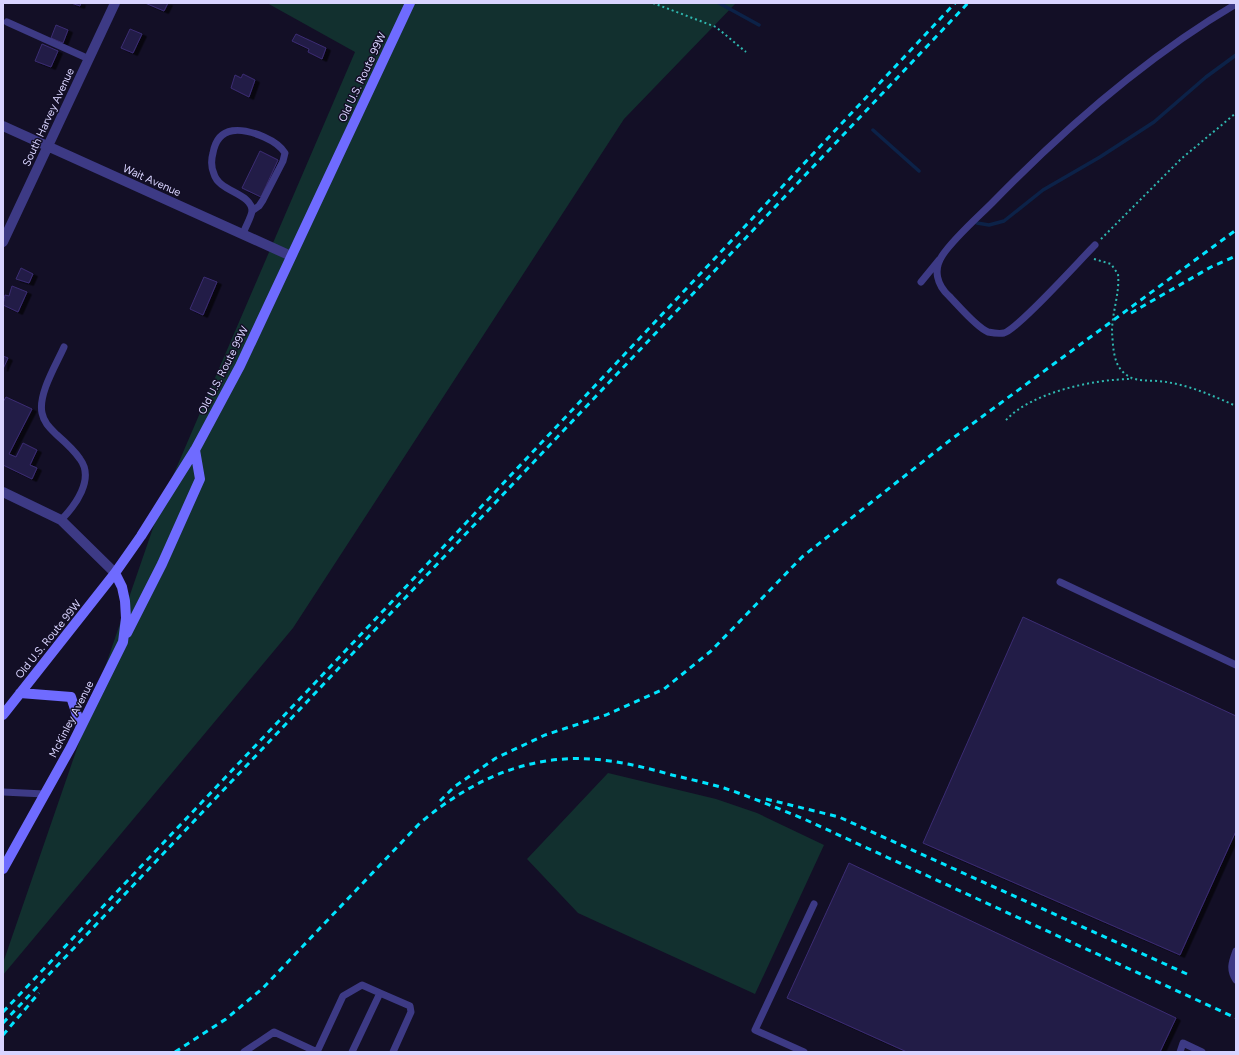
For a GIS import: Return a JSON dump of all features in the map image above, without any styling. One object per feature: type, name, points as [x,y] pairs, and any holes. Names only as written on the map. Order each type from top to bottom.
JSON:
[{"type":"main road","name":"Old U.S. Route 99W","points":[[4,712],[115,573],[141,536],[195,450],[240,366],[410,3]]},
{"type":"main road","points":[[123,642],[162,564],[200,479],[195,450]]},
{"type":"main road","name":"McKinley Avenue","points":[[3,869],[81,727],[123,642],[126,618],[125,601],[122,587],[115,573]]},
{"type":"main road","points":[[20,693],[71,697],[81,727]]},
{"type":"street","name":"South Harvey Avenue","points":[[3,242],[115,3]]},
{"type":"street","name":"Wait Avenue","points":[[3,126],[291,256]]},
{"type":"street","points":[[3,492],[61,520],[115,573]]},
{"type":"lane","points":[[921,282],[941,257],[1009,185],[1074,124],[1179,40],[1236,4]]},
{"type":"lane","points":[[7,22],[89,58]]},
{"type":"lane","points":[[242,234],[252,211],[259,206],[263,200],[283,161],[285,153],[281,146],[253,132],[238,130],[227,132],[218,138],[214,148],[212,159],[214,176],[226,189],[244,198],[250,204],[252,211]]},
{"type":"lane","points":[[941,257],[937,272],[940,287],[983,329],[997,334],[1004,333],[1014,326],[1094,245]]},
{"type":"lane","points":[[61,520],[79,497],[85,478],[85,467],[81,459],[45,423],[42,412],[44,394],[64,347]]},
{"type":"lane","points":[[1060,582],[1236,665]]},
{"type":"lane","points":[[3,792],[44,794]]},
{"type":"lane","points":[[804,1052],[755,1030],[814,904]]},
{"type":"lane","points":[[1236,951],[1231,966],[1232,974],[1236,980]]},
{"type":"lane","points":[[244,1052],[274,1032],[317,1052],[343,996],[362,985],[410,1006],[411,1012],[393,1052]]},
{"type":"lane","points":[[352,1052],[380,993]]},
{"type":"lane","points":[[1180,1052],[1183,1043],[1202,1052]]},
{"type":"path","points":[[653,3],[716,27],[746,52]]},
{"type":"path","points":[[1133,379],[1118,367],[1115,357],[1113,321],[1118,274],[1111,264],[1094,259],[1094,245],[1181,160],[1236,113]]},
{"type":"path","points":[[1006,420],[1033,400],[1101,380],[1133,379],[1182,385],[1236,406]]},
{"type":"green space","points":[[267,3],[736,3],[624,119],[293,628],[3,975],[3,963],[163,499],[355,52]]},
{"type":"green space","points":[[608,773],[716,799],[757,813],[824,845],[755,994],[578,913],[527,859]]},
{"type":"building","points":[[71,3],[81,3],[80,6]]},
{"type":"building","points":[[145,3],[168,3],[164,11]]},
{"type":"building","points":[[56,25],[68,30],[63,43],[51,38]]},
{"type":"building","points":[[130,29],[142,34],[133,53],[121,48]]},
{"type":"building","points":[[296,34],[326,48],[322,59],[308,52],[309,49],[292,41]]},
{"type":"building","points":[[42,44],[58,51],[51,67],[35,61]]},
{"type":"building","points":[[243,74],[255,80],[249,97],[231,88],[235,75],[241,78]]},
{"type":"building","points":[[260,151],[278,160],[261,197],[242,188]]},
{"type":"building","points":[[21,268],[33,274],[29,283],[16,279]]},
{"type":"building","points":[[204,277],[217,282],[203,315],[190,309]]},
{"type":"building","points":[[12,286],[27,292],[18,312],[3,305],[5,295],[9,296]]},
{"type":"building","points":[[3,356],[8,358],[3,369]]},
{"type":"building","points":[[6,397],[32,409],[9,454],[16,457],[23,443],[37,450],[30,465],[37,468],[32,479],[3,465],[3,402]]},
{"type":"building","points":[[1023,617],[1236,716],[1236,831],[1180,955],[923,843]]},
{"type":"building","points":[[849,863],[1176,1018],[1160,1052],[907,1052],[787,998]]},
{"type":"waterway","points":[[719,3],[759,25]]},
{"type":"waterway","points":[[977,223],[989,225],[1004,221],[1043,190],[1100,157],[1154,122],[1206,77],[1236,55]]},
{"type":"waterway","points":[[873,130],[919,171]]},
{"type":"railway","points":[[3,1012],[385,609],[955,3]]},
{"type":"railway","points":[[3,1023],[968,3]]},
{"type":"railway","points":[[440,801],[454,787],[496,758],[545,735],[606,715],[664,689],[711,651],[802,557],[949,441],[1236,230]]},
{"type":"railway","points":[[1131,313],[1211,267],[1236,256]]},
{"type":"railway","points":[[175,1052],[226,1019],[263,988],[420,823],[441,807],[462,792],[485,780],[508,771],[532,764],[557,760],[583,759],[610,761],[649,769],[724,788],[764,803],[804,819],[1236,1018]]},
{"type":"railway","points":[[766,799],[839,817],[1187,974]]},
{"type":"railway","points":[[3,1035],[39,993]]}]
